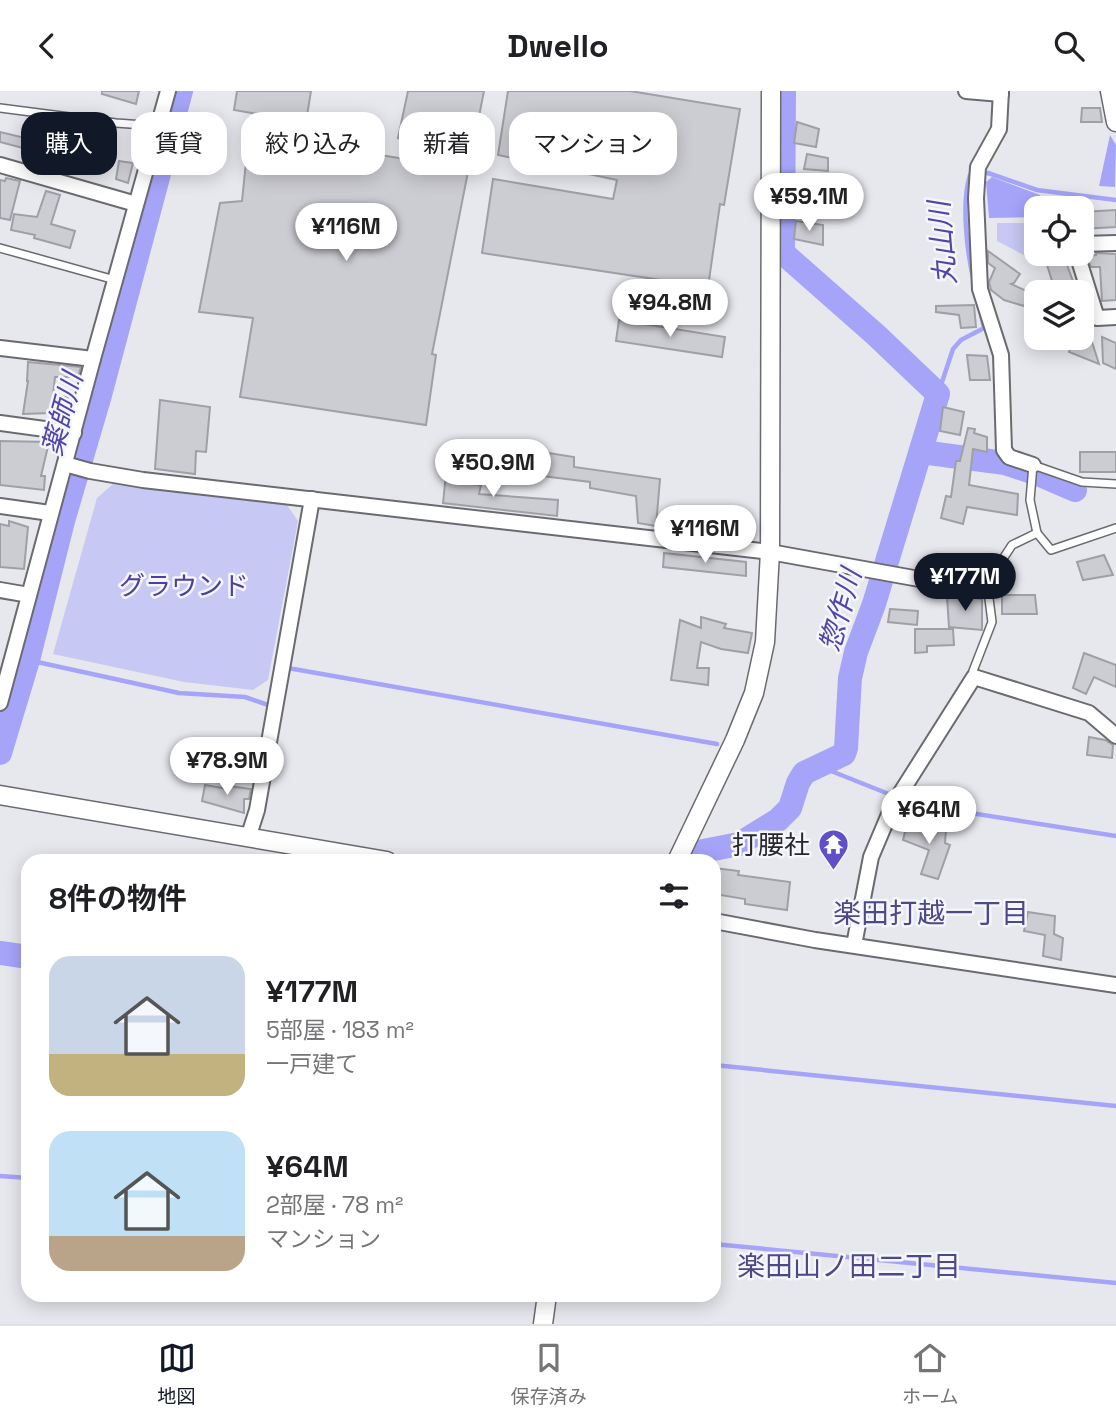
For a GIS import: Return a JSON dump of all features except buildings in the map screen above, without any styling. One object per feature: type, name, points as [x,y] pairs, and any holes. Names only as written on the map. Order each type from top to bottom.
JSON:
[{"type":"street","points":[[163,112],[169,91]]},
{"type":"street","points":[[680,854],[735,740],[754,693],[765,642],[770,552],[771,91]]},
{"type":"street","points":[[966,91],[1001,92],[999,129],[977,174],[982,225],[980,289],[1002,355],[1004,450],[1009,457],[1033,470]]},
{"type":"street","points":[[1110,91],[1116,122]]},
{"type":"street","points":[[0,165],[136,204]]},
{"type":"street","points":[[0,703],[5,670],[29,595],[50,513],[68,465],[93,359],[144,175]]},
{"type":"street","points":[[1094,244],[1116,243]]},
{"type":"street","points":[[1081,266],[1097,318],[1116,317]]},
{"type":"street","points":[[0,348],[93,359]]},
{"type":"street","points":[[0,423],[74,433]]},
{"type":"street","points":[[68,465],[143,480],[770,552],[986,589]]},
{"type":"street","points":[[248,838],[257,810],[312,499]]},
{"type":"street","points":[[0,506],[50,513]]},
{"type":"street","points":[[0,590],[29,595]]},
{"type":"street","points":[[853,945],[871,857],[897,798],[974,677],[1082,710],[1116,736]]},
{"type":"street","points":[[6,795],[345,854]]},
{"type":"street","points":[[721,922],[1116,985]]},
{"type":"street","points":[[543,1324],[546,1302]]},
{"type":"lane","points":[[0,108],[131,124]]},
{"type":"lane","points":[[0,248],[115,280]]},
{"type":"lane","points":[[1116,484],[1082,482],[1033,470],[1030,500],[1037,533],[1051,549],[1116,528]]},
{"type":"lane","points":[[974,677],[973,671],[992,622],[990,599],[986,589],[1012,545],[1037,533]]},
{"type":"green space","points":[[997,223],[1024,223],[1024,255],[997,241]]},
{"type":"green space","name":"グラウンド","points":[[113,484],[285,502],[298,521],[268,680],[253,690],[184,682],[53,654],[97,498]]},
{"type":"shaded area","points":[[1110,135],[1116,145],[1115,187],[1099,186]]},
{"type":"shaded area","points":[[992,177],[1040,196],[1024,196],[1024,217],[989,218],[986,182]]},
{"type":"waterway","name":"薬師川","points":[[0,753],[28,660],[63,521],[100,395],[181,91]]},
{"type":"waterway","name":"惣作川","points":[[700,854],[739,844],[778,820],[790,808],[804,773],[844,754],[850,678],[856,652],[874,604],[938,394],[783,253],[784,91]]},
{"type":"waterway","name":"丸山川","points":[[974,282],[966,228],[966,199],[970,175],[988,173],[1037,190],[1116,200]]},
{"type":"waterway","name":"丸山川","points":[[938,394],[953,349],[961,340],[984,328],[981,314]]},
{"type":"waterway","name":"惣作川","points":[[921,452],[1005,463],[1075,490]]},
{"type":"waterway","points":[[28,660],[179,693],[245,697],[274,707]]},
{"type":"waterway","points":[[287,672],[288,668],[717,744]]},
{"type":"waterway","points":[[831,771],[914,804],[1116,836]]},
{"type":"waterway","name":"惣作川","points":[[0,953],[21,956]]},
{"type":"waterway","points":[[721,1066],[1116,1106]]},
{"type":"waterway","points":[[0,1176],[21,1178]]},
{"type":"waterway","points":[[721,1245],[1116,1283]]},
{"type":"place","name":"打腰社","points":[[833,872]]},
{"type":"district","name":"楽田打越一丁目","points":[[931,913]]},
{"type":"district","name":"楽田山ノ田二丁目","points":[[849,1266]]}]
